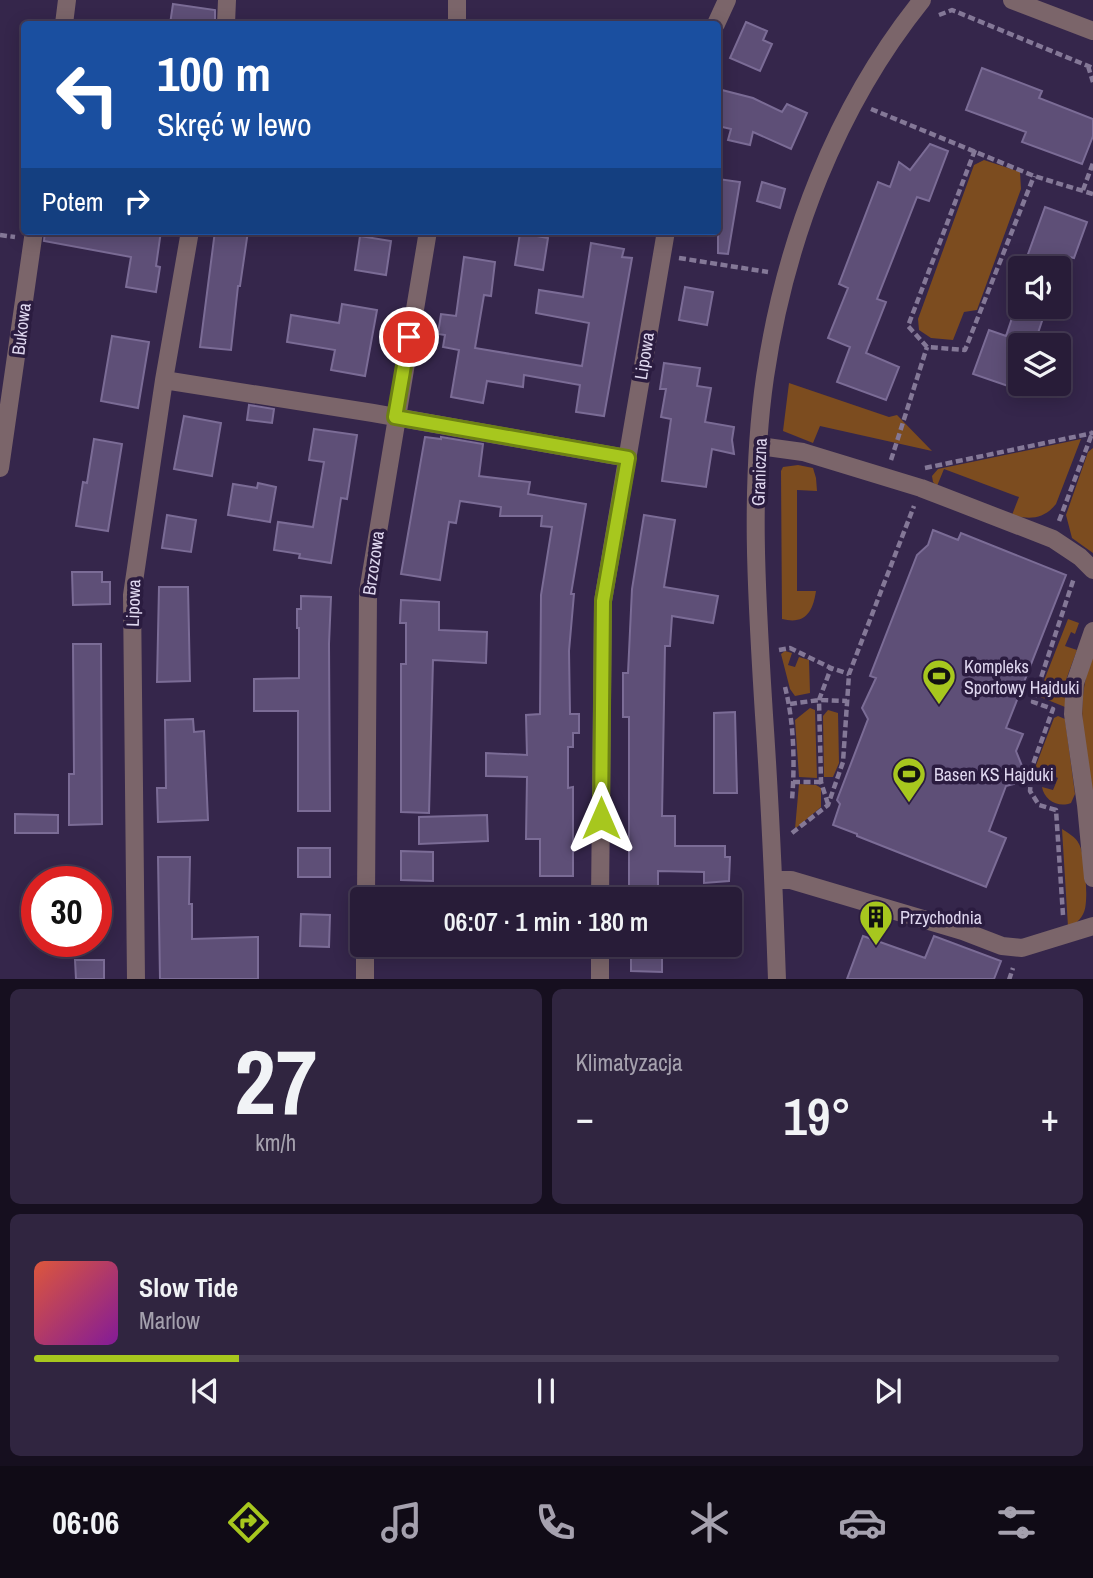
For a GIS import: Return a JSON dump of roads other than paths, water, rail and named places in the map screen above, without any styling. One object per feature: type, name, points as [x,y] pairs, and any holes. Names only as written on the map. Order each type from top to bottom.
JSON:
[{"type":"street","points":[[64,21],[67,0]]},
{"type":"street","points":[[226,21],[227,0]]},
{"type":"street","points":[[457,0],[457,21]]},
{"type":"street","points":[[717,21],[727,0]]},
{"type":"street","name":"Graniczna","points":[[777,979],[757,546],[758,446],[765,378],[786,275],[823,166],[849,111],[906,20],[922,0]]},
{"type":"street","points":[[1012,0],[1093,31]]},
{"type":"street","name":"Bukowa","points":[[0,468],[33,235]]},
{"type":"street","name":"Lipowa","points":[[136,979],[132,595],[164,380],[189,235]]},
{"type":"street","name":"Brzozowa","points":[[366,887],[368,592],[427,235]]},
{"type":"street","name":"Lipowa","points":[[600,887],[603,601],[665,235]]},
{"type":"street","points":[[164,380],[628,458]]},
{"type":"street","points":[[758,446],[803,452],[921,488],[1053,539],[1087,563]]},
{"type":"street","points":[[1093,631],[1075,683],[1073,714],[1093,878]]},
{"type":"street","points":[[774,880],[791,880],[963,931],[1002,946],[1021,948],[1093,926]]},
{"type":"street","points":[[365,957],[365,979]]},
{"type":"street","points":[[600,957],[600,979]]},
{"type":"place","name":"Kompleks Sportowy Hajduki","points":[[939,706]]},
{"type":"place","name":"Basen KS Hajduki","points":[[909,804]]},
{"type":"place","name":"Przychodnia","points":[[876,947]]}]
